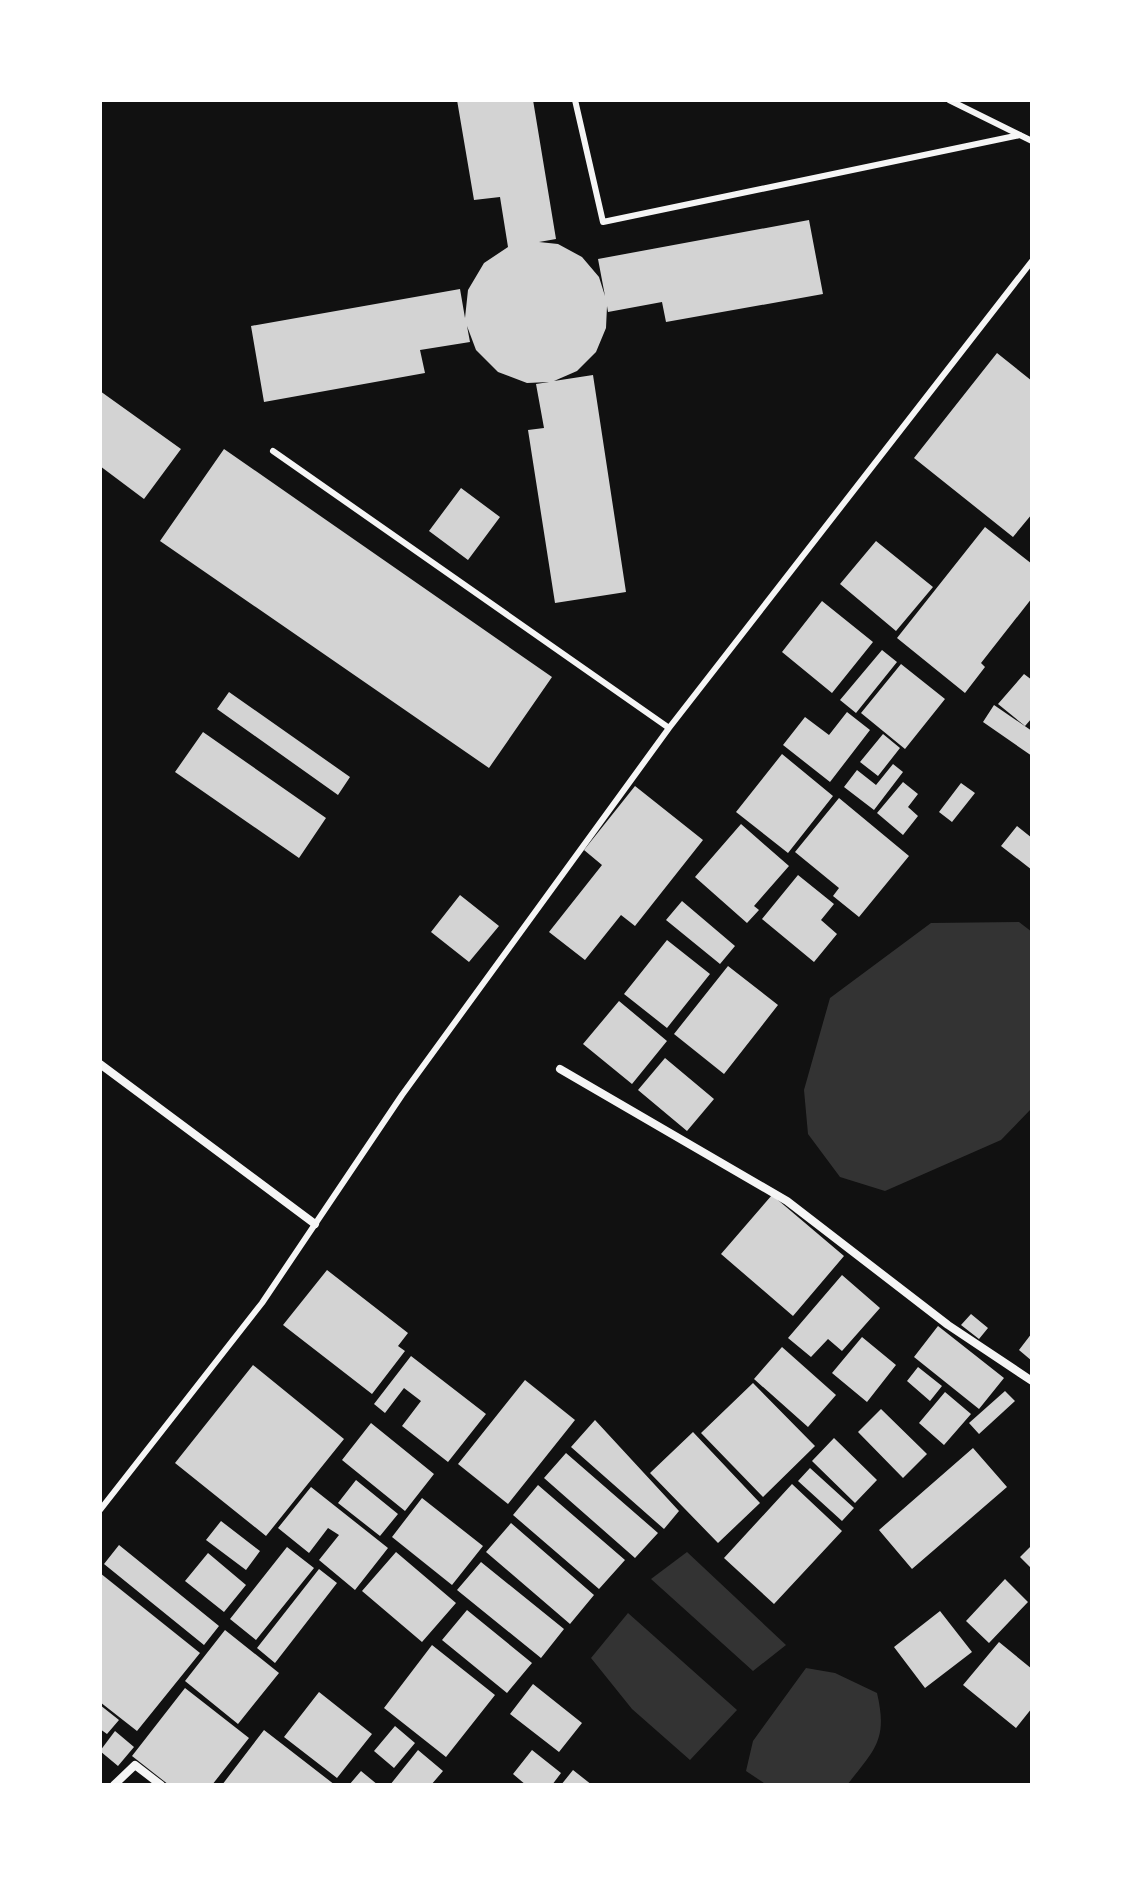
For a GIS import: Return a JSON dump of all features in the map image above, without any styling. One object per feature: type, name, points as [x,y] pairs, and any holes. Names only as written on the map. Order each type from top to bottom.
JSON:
[{"type":"street","points":[[100,1064],[315,1224]]},
{"type":"street","points":[[560,1069],[787,1201],[948,1325],[1032,1381]]},
{"type":"street","points":[[114,1785],[135,1765],[161,1785]]},
{"type":"lane","points":[[575,100],[603,222],[1020,135]]},
{"type":"lane","points":[[949,100],[1032,141]]},
{"type":"lane","points":[[100,1510],[262,1303],[429,1058],[669,728],[1032,261]]},
{"type":"lane","points":[[273,451],[669,728]]},
{"type":"shaded area","points":[[1019,922],[1032,932],[1032,1108],[1001,1140],[885,1191],[840,1177],[808,1134],[804,1090],[830,998],[931,923]]},
{"type":"shaded area","points":[[687,1552],[786,1645],[753,1671],[651,1579]]},
{"type":"shaded area","points":[[628,1613],[737,1710],[690,1760],[632,1709],[591,1658]]},
{"type":"shaded area","points":[[806,1668],[835,1673],[877,1693],[881,1722],[877,1743],[847,1785],[767,1785],[746,1771],[753,1741]]},
{"type":"building","points":[[457,100],[533,100],[556,239],[539,242],[558,244],[582,257],[599,277],[605,296],[598,259],[809,220],[823,294],[666,322],[662,302],[608,312],[607,306],[606,328],[596,352],[577,371],[554,381],[593,375],[626,592],[555,603],[528,430],[544,428],[536,384],[549,382],[527,383],[498,372],[476,350],[467,326],[470,342],[420,350],[425,373],[264,402],[251,326],[460,289],[465,318],[468,290],[484,263],[508,247],[500,197],[474,200]]},
{"type":"building","points":[[997,353],[1032,381],[1032,514],[1013,537],[914,458]]},
{"type":"building","points":[[100,391],[181,449],[144,499],[100,466]]},
{"type":"building","points":[[224,449],[552,677],[489,768],[160,541]]},
{"type":"building","points":[[461,488],[500,517],[468,560],[429,531]]},
{"type":"building","points":[[985,527],[1032,564],[1032,598],[981,663],[985,667],[965,693],[897,638]]},
{"type":"building","points":[[876,541],[933,587],[896,631],[840,584]]},
{"type":"building","points":[[822,601],[873,642],[832,693],[782,652]]},
{"type":"building","points":[[882,650],[897,662],[856,713],[840,700]]},
{"type":"building","points":[[901,664],[945,699],[905,749],[861,713]]},
{"type":"building","points":[[1024,674],[1032,680],[1032,718],[1025,726],[998,704]]},
{"type":"building","points":[[229,692],[350,777],[338,795],[217,709]]},
{"type":"building","points":[[994,705],[1032,731],[1032,756],[983,722]]},
{"type":"building","points":[[847,712],[870,730],[830,782],[783,745],[805,717],[829,735]]},
{"type":"building","points":[[203,732],[326,818],[299,858],[175,772]]},
{"type":"building","points":[[883,734],[900,748],[878,776],[860,762]]},
{"type":"building","points":[[782,754],[833,796],[788,853],[736,812]]},
{"type":"building","points":[[893,764],[903,772],[874,810],[844,787],[857,770],[876,785]]},
{"type":"building","points":[[903,782],[918,794],[908,807],[918,816],[903,835],[877,813]]},
{"type":"building","points":[[961,783],[975,793],[952,822],[939,812]]},
{"type":"building","points":[[635,786],[703,840],[635,926],[621,915],[585,960],[549,932],[602,865],[584,850]]},
{"type":"building","points":[[839,798],[909,856],[859,917],[833,896],[839,888],[795,852]]},
{"type":"building","points":[[741,824],[789,866],[754,906],[759,910],[747,923],[695,877]]},
{"type":"building","points":[[1017,826],[1032,838],[1032,870],[1001,846]]},
{"type":"building","points":[[798,875],[834,904],[821,920],[837,934],[814,962],[762,919]]},
{"type":"building","points":[[460,895],[499,926],[469,962],[431,932]]},
{"type":"building","points":[[682,901],[735,946],[720,964],[666,920]]},
{"type":"building","points":[[667,940],[710,974],[667,1028],[624,994]]},
{"type":"building","points":[[728,966],[778,1005],[724,1074],[674,1034]]},
{"type":"building","points":[[619,1001],[667,1041],[632,1084],[583,1044]]},
{"type":"building","points":[[665,1058],[714,1099],[687,1131],[638,1090]]},
{"type":"building","points":[[772,1195],[844,1256],[793,1316],[721,1254]]},
{"type":"building","points":[[327,1270],[408,1333],[398,1346],[405,1351],[372,1394],[283,1325]]},
{"type":"building","points":[[842,1275],[880,1308],[842,1351],[828,1339],[811,1357],[788,1338]]},
{"type":"building","points":[[971,1314],[988,1328],[979,1339],[961,1325]]},
{"type":"building","points":[[938,1326],[1004,1378],[979,1409],[914,1357]]},
{"type":"building","points":[[1032,1333],[1032,1361],[1019,1350]]},
{"type":"building","points":[[862,1337],[896,1365],[867,1402],[832,1373]]},
{"type":"building","points":[[782,1347],[836,1395],[808,1427],[754,1379]]},
{"type":"building","points":[[411,1356],[486,1414],[448,1462],[402,1426],[421,1401],[404,1388],[385,1413],[374,1404]]},
{"type":"building","points":[[253,1365],[344,1439],[266,1536],[175,1463]]},
{"type":"building","points":[[918,1367],[942,1386],[930,1401],[907,1381]]},
{"type":"building","points":[[525,1380],[575,1420],[508,1504],[458,1464]]},
{"type":"building","points":[[753,1383],[815,1446],[763,1497],[701,1433]]},
{"type":"building","points":[[1005,1391],[1015,1401],[979,1434],[969,1423]]},
{"type":"building","points":[[945,1392],[971,1414],[944,1445],[919,1423]]},
{"type":"building","points":[[881,1409],[927,1454],[903,1478],[858,1432]]},
{"type":"building","points":[[595,1420],[679,1511],[664,1529],[571,1447]]},
{"type":"building","points":[[371,1423],[434,1474],[405,1511],[342,1460]]},
{"type":"building","points":[[693,1432],[760,1503],[718,1543],[650,1473]]},
{"type":"building","points":[[834,1438],[877,1480],[855,1503],[812,1461]]},
{"type":"building","points":[[973,1448],[1007,1487],[912,1569],[879,1530]]},
{"type":"building","points":[[566,1453],[658,1533],[635,1558],[544,1478]]},
{"type":"building","points":[[810,1468],[854,1508],[842,1521],[798,1481]]},
{"type":"building","points":[[356,1480],[398,1514],[380,1536],[338,1503]]},
{"type":"building","points":[[792,1484],[842,1531],[774,1604],[724,1558]]},
{"type":"building","points":[[538,1485],[625,1560],[599,1589],[513,1515]]},
{"type":"building","points":[[311,1487],[388,1548],[355,1590],[319,1560],[339,1535],[328,1528],[309,1553],[278,1528]]},
{"type":"building","points":[[422,1498],[483,1546],[452,1585],[392,1537]]},
{"type":"building","points":[[221,1521],[260,1551],[246,1570],[206,1540]]},
{"type":"building","points":[[511,1523],[594,1595],[570,1624],[486,1552]]},
{"type":"building","points":[[119,1545],[219,1626],[204,1645],[104,1564]]},
{"type":"building","points":[[1032,1545],[1032,1565],[1030,1567],[1020,1557]]},
{"type":"building","points":[[287,1547],[314,1568],[256,1640],[230,1619]]},
{"type":"building","points":[[396,1552],[456,1603],[422,1642],[362,1591]]},
{"type":"building","points":[[208,1553],[246,1585],[224,1612],[185,1581]]},
{"type":"building","points":[[481,1562],[564,1629],[541,1658],[457,1590]]},
{"type":"building","points":[[319,1569],[337,1583],[275,1663],[257,1648]]},
{"type":"building","points":[[100,1573],[200,1653],[137,1731],[100,1702]]},
{"type":"building","points":[[1005,1579],[1028,1602],[989,1643],[966,1621]]},
{"type":"building","points":[[467,1610],[532,1663],[507,1693],[442,1640]]},
{"type":"building","points":[[940,1611],[972,1652],[925,1688],[894,1647]]},
{"type":"building","points":[[225,1630],[279,1673],[238,1724],[185,1681]]},
{"type":"building","points":[[999,1642],[1032,1669],[1032,1708],[1016,1728],[963,1685]]},
{"type":"building","points":[[432,1645],[495,1695],[446,1757],[384,1708]]},
{"type":"building","points":[[533,1684],[582,1723],[559,1752],[510,1714]]},
{"type":"building","points":[[185,1688],[249,1738],[212,1785],[169,1785],[132,1756]]},
{"type":"building","points":[[319,1692],[372,1734],[337,1778],[284,1737]]},
{"type":"building","points":[[100,1705],[119,1720],[107,1734],[100,1729]]},
{"type":"building","points":[[395,1726],[415,1743],[394,1768],[374,1751]]},
{"type":"building","points":[[264,1730],[335,1785],[222,1785]]},
{"type":"building","points":[[115,1731],[134,1747],[118,1766],[100,1751]]},
{"type":"building","points":[[418,1750],[443,1771],[431,1785],[390,1785]]},
{"type":"building","points":[[532,1750],[561,1773],[552,1785],[526,1785],[513,1774]]},
{"type":"building","points":[[573,1770],[592,1785],[561,1785]]},
{"type":"building","points":[[361,1771],[378,1785],[349,1785]]}]
